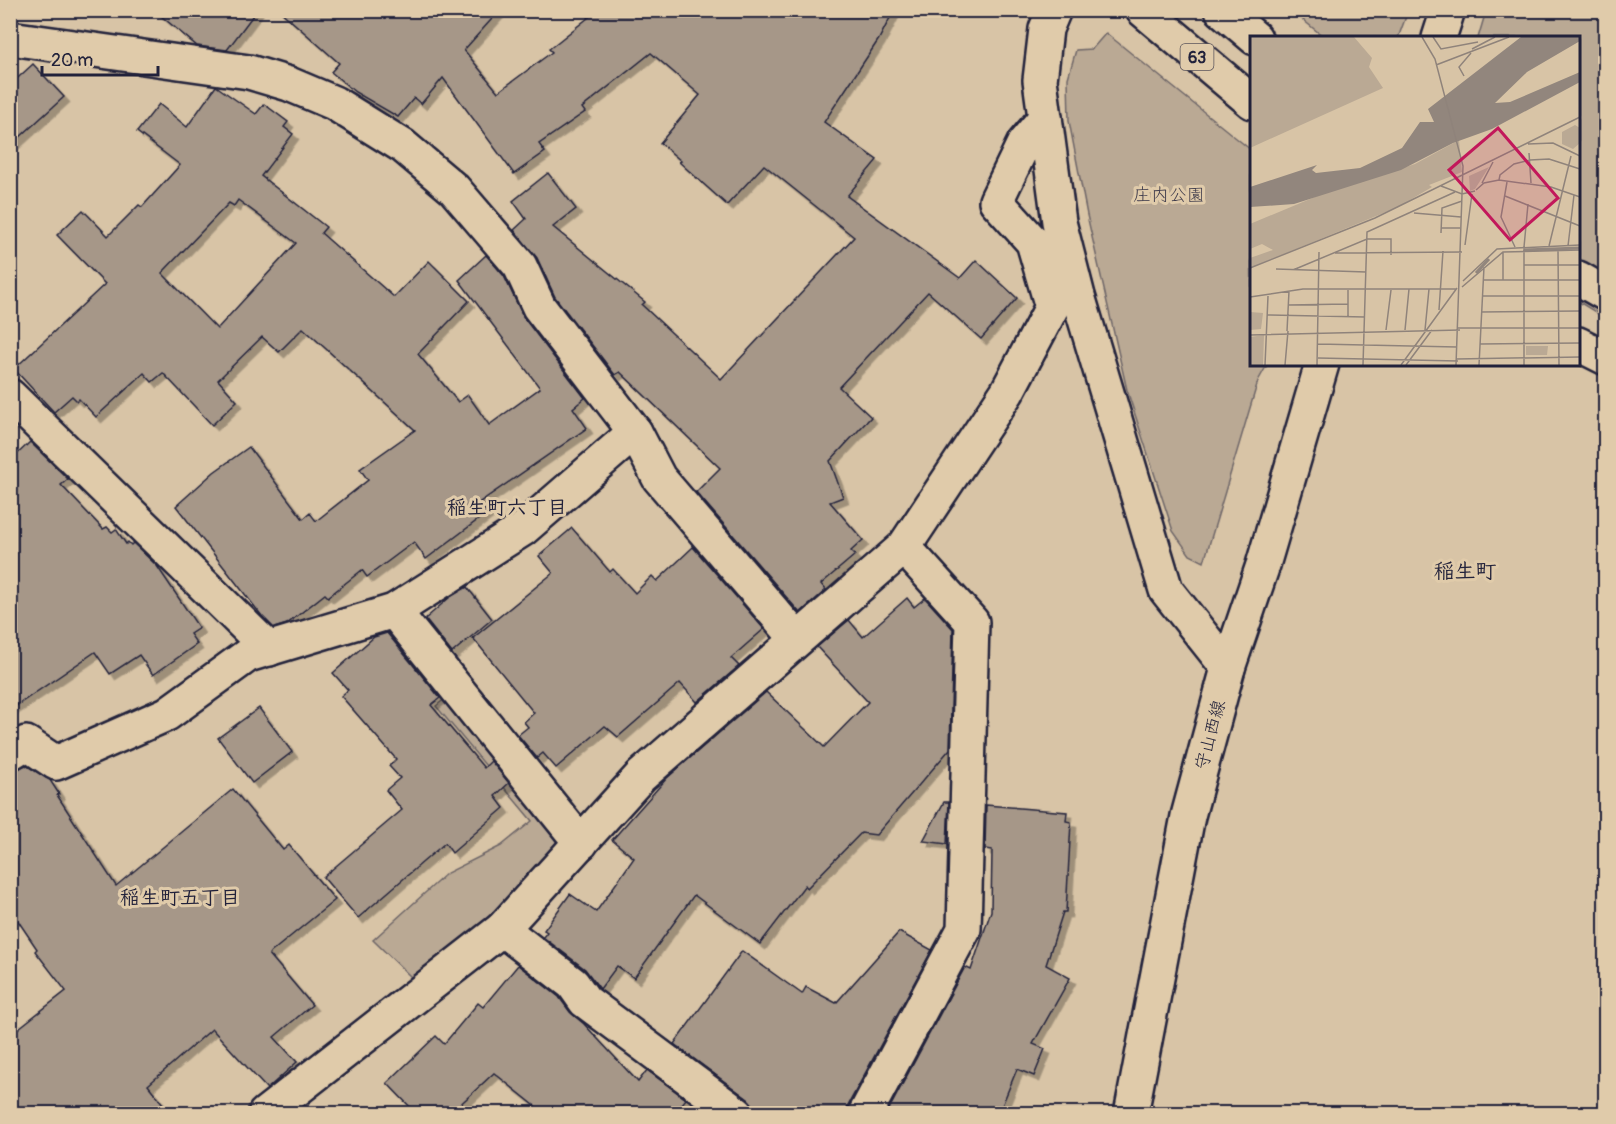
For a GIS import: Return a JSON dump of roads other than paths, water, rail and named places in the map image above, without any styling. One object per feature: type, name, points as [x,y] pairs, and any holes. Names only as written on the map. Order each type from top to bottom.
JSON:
[{"type":"street","name":"63","points":[[1143,10],[1250,101]]},
{"type":"street","points":[[1222,10],[1254,36]]},
{"type":"street","points":[[1440,36],[1448,10]]},
{"type":"street","points":[[1044,17],[1040,80],[1059,222],[1075,285],[1166,590],[1228,668]]},
{"type":"street","points":[[10,38],[249,72],[290,84],[334,103],[403,146],[454,189],[520,266],[539,307],[635,432],[659,478],[797,639]]},
{"type":"street","points":[[265,1113],[502,929],[641,776],[904,547],[1007,392],[1052,307],[1033,242],[996,201],[1024,143],[1045,118]]},
{"type":"street","points":[[1580,279],[1605,294]]},
{"type":"street","points":[[1580,345],[1605,358]]},
{"type":"street","name":"守山西線","points":[[1131,1113],[1188,816],[1228,668],[1263,565],[1321,366]]},
{"type":"street","points":[[10,396],[269,649]]},
{"type":"street","points":[[10,753],[26,743],[57,763],[167,714],[248,655],[394,611],[523,530],[635,432]]},
{"type":"street","points":[[865,1113],[964,929],[972,622],[904,547]]},
{"type":"street","points":[[394,611],[581,843]]},
{"type":"street","points":[[502,929],[573,984],[585,1001],[737,1113]]},
{"type":"district","name":"稲生町六丁目","points":[[507,507]]},
{"type":"district","name":"稲生町","points":[[1465,571]]},
{"type":"district","name":"稲生町五丁目","points":[[180,897]]},
{"type":"park label","name":"庄内公園","points":[[1169,195]]}]
